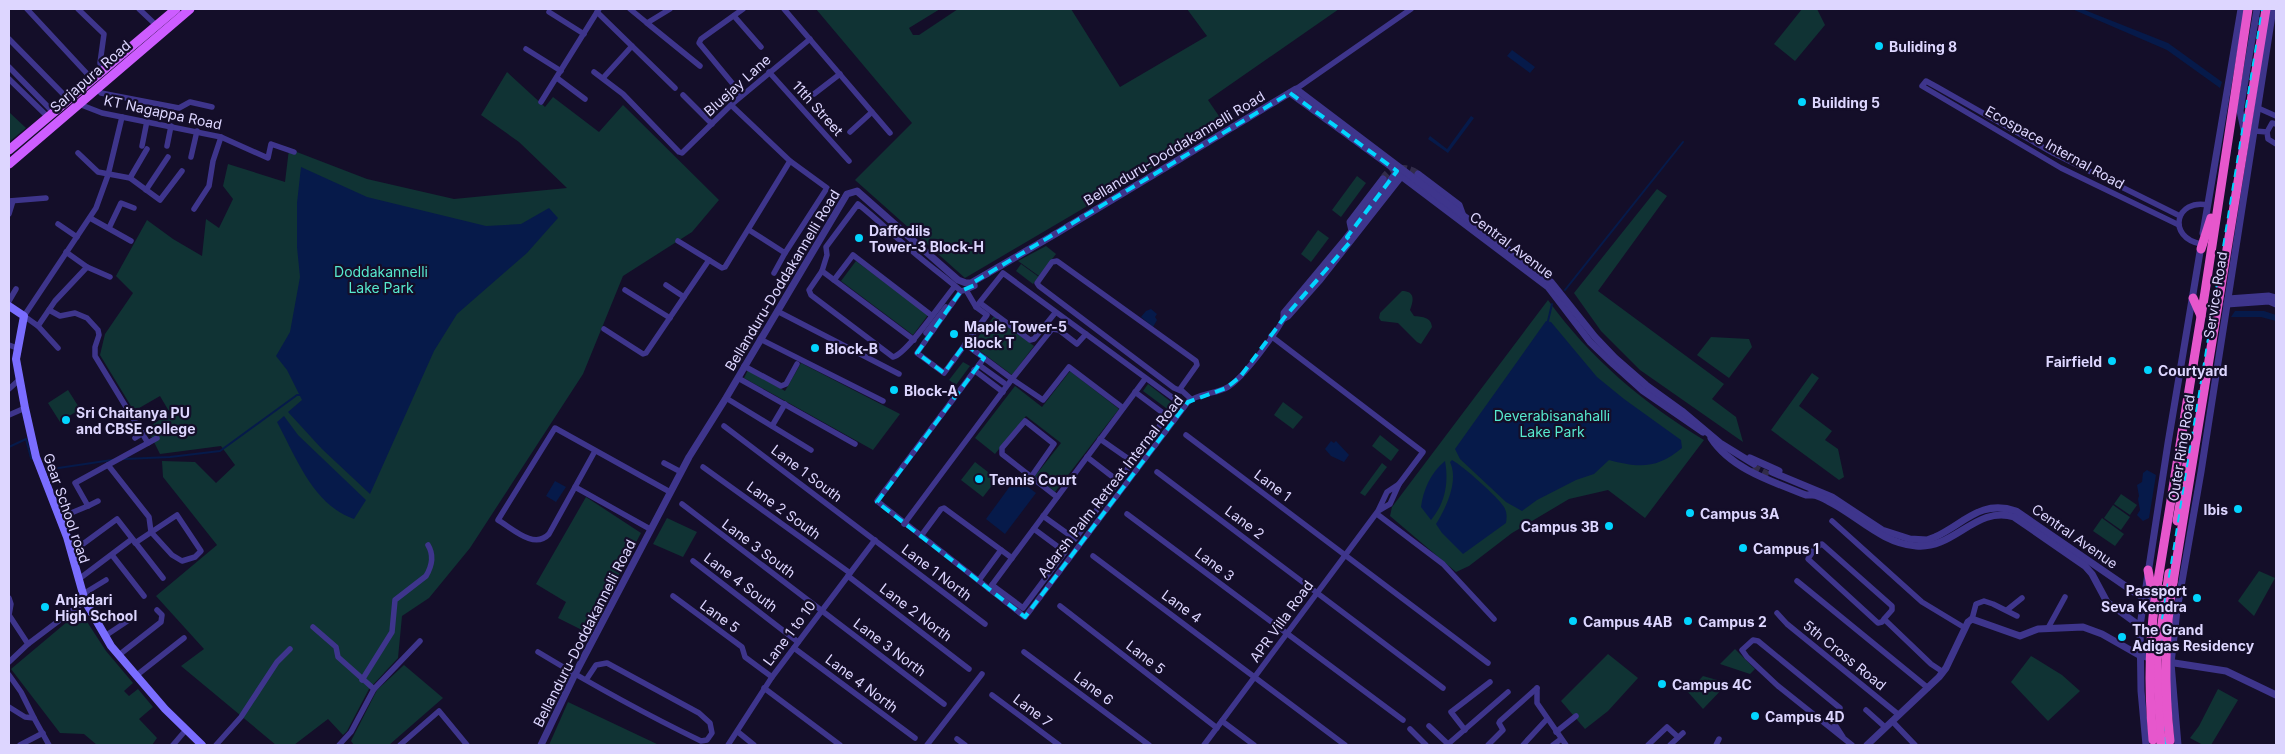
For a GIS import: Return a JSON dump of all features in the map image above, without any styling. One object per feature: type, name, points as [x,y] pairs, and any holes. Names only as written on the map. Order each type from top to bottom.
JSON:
[{"type":"highway","name":"Outer Ring Road","points":[[2162,744],[2149,691],[2150,646],[2158,580],[2201,316],[2209,206],[2219,170],[2248,9]]},
{"type":"highway","name":"Outer Ring Road","points":[[2162,744],[2165,648],[2177,583],[2213,328],[2233,239],[2246,137],[2266,9]]},
{"type":"highway","points":[[2199,245],[2211,219],[2209,206]]},
{"type":"highway","points":[[2193,298],[2201,316]]},
{"type":"highway","points":[[2162,744],[2159,721],[2157,660],[2163,608],[2204,347],[2213,328]]},
{"type":"highway","points":[[2148,570],[2150,586],[2166,591]]},
{"type":"main road","name":"Sarjapura Road","points":[[9,150],[176,9]]},
{"type":"main road","name":"Sarjapura Road","points":[[9,164],[190,9]]},
{"type":"main road","points":[[9,306],[24,316]]},
{"type":"main road","name":"Gear School road","points":[[24,316],[13,346],[25,408],[38,465],[60,518],[84,598],[105,636],[119,654],[162,700],[185,731],[202,745]]},
{"type":"street","points":[[27,9],[92,79]]},
{"type":"street","points":[[78,9],[104,34],[100,62],[102,70]]},
{"type":"street","points":[[140,9],[156,25]]},
{"type":"street","points":[[630,9],[700,66]]},
{"type":"street","points":[[647,23],[670,9]]},
{"type":"street","points":[[742,95],[700,43],[701,39],[743,9]]},
{"type":"street","points":[[784,9],[890,133]]},
{"type":"street","points":[[1293,91],[1412,9]]},
{"type":"street","points":[[2219,170],[2241,9]]},
{"type":"street","points":[[2246,137],[2240,111],[2256,9]]},
{"type":"street","name":"Service Road","points":[[2162,744],[2175,719],[2172,663],[2177,610],[2177,583],[2193,520],[2227,302],[2233,239],[2255,131],[2273,9]]},
{"type":"street","points":[[541,102],[598,11],[676,88]]},
{"type":"street","points":[[549,12],[584,34]]},
{"type":"street","points":[[734,16],[761,47]]},
{"type":"street","points":[[9,39],[68,99]]},
{"type":"street","name":"Bluejay Lane","points":[[603,78],[623,94],[682,153],[742,95],[810,40]]},
{"type":"street","points":[[594,72],[603,78],[632,46]]},
{"type":"street","points":[[526,49],[560,71]]},
{"type":"street","points":[[9,67],[50,115]]},
{"type":"street","name":"11th Street","points":[[769,72],[849,161]]},
{"type":"street","points":[[814,94],[840,74]]},
{"type":"street","points":[[557,78],[585,99]]},
{"type":"street","points":[[9,79],[50,115]]},
{"type":"street","name":"Ecospace Internal Road","points":[[1924,84],[1954,95],[2053,153],[2180,216]]},
{"type":"street","points":[[97,88],[101,92],[179,108],[190,102],[212,107]]},
{"type":"street","name":"Ecospace Internal Road","points":[[1935,89],[1950,102],[2048,161],[2179,225],[2184,236],[2199,245]]},
{"type":"street","name":"Central Avenue","points":[[1293,91],[1552,282],[1595,337],[1615,358],[1646,385],[1712,436],[1729,453],[1754,466]]},
{"type":"street","name":"Bellanduru-Doddakannelli Road","points":[[542,745],[575,674],[681,472],[850,191],[857,191],[962,282],[974,282],[1293,91]]},
{"type":"street","points":[[683,95],[712,124]]},
{"type":"street","points":[[1950,102],[1954,95]]},
{"type":"street","name":"KT Nagappa Road","points":[[80,102],[84,106],[102,113],[221,137],[268,158],[271,144],[294,152]]},
{"type":"street","points":[[731,105],[790,161],[827,188],[774,273]]},
{"type":"street","points":[[2258,108],[2276,116]]},
{"type":"street","points":[[850,132],[872,112]]},
{"type":"street","points":[[58,348],[38,326],[24,316],[96,208],[108,175],[122,117]]},
{"type":"street","points":[[130,178],[144,148],[147,121]]},
{"type":"street","points":[[1994,130],[1999,122]]},
{"type":"street","points":[[2276,124],[2272,123],[2267,132],[2268,140],[2276,144]]},
{"type":"street","points":[[167,146],[171,126]]},
{"type":"street","points":[[2255,131],[2267,132]]},
{"type":"street","points":[[191,157],[196,132]]},
{"type":"street","points":[[194,209],[209,186],[213,161],[221,137]]},
{"type":"street","points":[[78,152],[90,166],[108,175],[118,174],[130,178],[160,200],[182,170]]},
{"type":"street","points":[[2048,161],[2053,153]]},
{"type":"street","points":[[146,190],[168,157]]},
{"type":"street","points":[[678,241],[709,260],[725,267],[790,161]]},
{"type":"street","name":"Central Avenue","points":[[1401,171],[1548,287],[1590,342],[1642,390],[1712,436]]},
{"type":"street","name":"Adarsh Palm Retreat Internal Road","points":[[1349,239],[1352,231],[1401,171]]},
{"type":"street","name":"Adarsh Palm Retreat Internal Road","points":[[991,587],[1025,617],[1184,406],[1191,399],[1226,388],[1234,383],[1271,336],[1284,318],[1284,314],[1349,239],[1401,171]]},
{"type":"street","points":[[1418,174],[1459,205],[1463,216]]},
{"type":"street","points":[[1352,231],[1350,222],[1383,179]]},
{"type":"street","points":[[9,214],[11,201],[46,198]]},
{"type":"street","points":[[109,228],[122,203],[134,208]]},
{"type":"street","points":[[955,286],[931,315],[914,340],[902,353],[892,357],[811,295],[809,290],[822,271],[827,255],[826,247],[858,204],[955,286],[964,291],[987,315],[944,373],[917,353],[964,291],[975,286],[974,282]]},
{"type":"street","points":[[2179,225],[2180,216],[2189,207],[2209,206]]},
{"type":"street","points":[[90,218],[132,240]]},
{"type":"street","points":[[58,224],[77,237]]},
{"type":"street","points":[[749,230],[786,253]]},
{"type":"street","points":[[2162,744],[2144,723],[2139,655],[2140,626],[2143,598],[2193,298],[2199,245]]},
{"type":"street","points":[[66,252],[87,267],[110,277]]},
{"type":"street","points":[[834,280],[853,255],[931,315]]},
{"type":"street","points":[[604,329],[642,354],[646,353],[709,260]]},
{"type":"street","points":[[1181,391],[1197,365],[1196,361],[1057,261],[1052,262],[1037,283],[1039,286],[1191,399]]},
{"type":"street","points":[[38,326],[49,310],[87,267]]},
{"type":"street","points":[[822,271],[914,340]]},
{"type":"street","points":[[978,305],[1003,273],[1184,406]]},
{"type":"street","points":[[666,285],[684,297]]},
{"type":"street","points":[[9,301],[16,289]]},
{"type":"street","points":[[625,290],[670,318]]},
{"type":"street","points":[[2227,302],[2269,296],[2276,298]]},
{"type":"street","points":[[2227,302],[2269,301],[2276,304]]},
{"type":"street","points":[[978,305],[1030,340],[1034,339],[1055,313]]},
{"type":"street","points":[[926,333],[946,307],[949,309]]},
{"type":"street","points":[[49,310],[60,316],[79,314],[87,318],[98,330],[100,336],[95,347],[96,356],[148,443]]},
{"type":"street","points":[[778,311],[899,374]]},
{"type":"street","points":[[904,524],[1012,379],[1052,330],[1059,330],[1077,344],[1086,334]]},
{"type":"street","name":"APR Villa Road","points":[[1204,745],[1378,512],[1387,492],[1399,484],[1423,452],[1271,336]]},
{"type":"street","points":[[760,339],[883,401]]},
{"type":"street","points":[[965,344],[1043,400],[1069,367],[1123,408]]},
{"type":"street","points":[[984,358],[877,502],[979,580],[1023,608],[1065,552],[1034,529]]},
{"type":"street","points":[[744,366],[781,386],[786,384],[797,364]]},
{"type":"street","points":[[979,365],[1004,383]]},
{"type":"street","points":[[974,370],[1003,392]]},
{"type":"street","points":[[738,378],[855,444]]},
{"type":"street","points":[[9,389],[20,379]]},
{"type":"street","points":[[991,587],[1145,379]]},
{"type":"street","points":[[1043,516],[1075,539],[1133,462],[1167,416],[1135,392]]},
{"type":"street","points":[[726,398],[811,450]]},
{"type":"street","points":[[772,426],[785,404]]},
{"type":"street","points":[[9,415],[25,408]]},
{"type":"street","points":[[1031,477],[1054,444],[1025,421],[1001,451],[1002,454],[1031,477],[1057,497]]},
{"type":"street","name":"Lane 1 South","points":[[724,426],[874,540]]},
{"type":"street","points":[[595,451],[549,534],[543,539],[530,540],[498,520],[555,428],[670,492]]},
{"type":"street","points":[[135,438],[143,433]]},
{"type":"street","name":"Lane 1","points":[[1186,435],[1346,555]]},
{"type":"street","points":[[1712,436],[1745,455],[1813,486],[1816,493],[1806,495],[1744,467],[1720,451],[1712,436]]},
{"type":"street","points":[[88,506],[75,483],[157,438]]},
{"type":"street","points":[[1100,439],[1133,462]]},
{"type":"street","points":[[1087,457],[1118,481]]},
{"type":"street","points":[[664,463],[681,472]]},
{"type":"street","points":[[79,579],[133,541],[151,532],[177,515],[201,551],[195,557],[182,561],[172,555],[151,532],[149,517],[108,465]]},
{"type":"street","name":"Lane 2 South","points":[[703,466],[849,574]]},
{"type":"street","name":"Lane 2","points":[[1157,472],[1317,592]]},
{"type":"street","name":"Central Avenue","points":[[1772,474],[1816,493],[1879,535],[1917,547],[1940,543],[1986,516],[2006,515],[2014,518],[2085,566],[2092,574],[2108,602],[2140,626]]},
{"type":"street","points":[[575,487],[650,529]]},
{"type":"street","name":"Central Avenue","points":[[1816,493],[1832,497],[1882,530],[1918,540],[1927,540],[1943,534],[1980,510],[1990,507],[2007,508],[2024,514],[2143,598],[2163,608],[2177,610]]},
{"type":"street","points":[[60,518],[98,501]]},
{"type":"street","name":"Lane 3 South","points":[[682,504],[821,611]]},
{"type":"street","points":[[920,536],[941,508],[944,508],[1012,558]]},
{"type":"street","points":[[1378,512],[1443,564],[1494,619]]},
{"type":"street","name":"Lane 3","points":[[1127,514],[1288,634]]},
{"type":"street","points":[[71,550],[83,544],[117,519],[163,578]]},
{"type":"street","points":[[1832,521],[1922,602],[1965,628]]},
{"type":"street","name":"Lane 1 to 10","points":[[728,745],[738,732],[764,688],[874,540]]},
{"type":"street","name":"Lane 1 North","points":[[874,540],[985,624]]},
{"type":"street","points":[[1822,544],[1892,606],[1892,610],[1884,619],[1882,622],[1878,622],[1808,559],[1810,553],[1822,544]]},
{"type":"street","points":[[362,680],[392,632],[395,600],[426,576],[430,570],[432,554],[428,545]]},
{"type":"street","points":[[979,580],[1001,550]]},
{"type":"street","points":[[112,555],[144,596]]},
{"type":"street","points":[[1346,555],[1488,663]]},
{"type":"street","name":"Lane 4","points":[[1093,556],[1256,676]]},
{"type":"street","name":"Lane 4 South","points":[[693,561],[798,642]]},
{"type":"street","name":"Lane 2 North","points":[[849,574],[970,669]]},
{"type":"street","points":[[9,662],[106,580]]},
{"type":"street","points":[[1797,580],[1928,688]]},
{"type":"street","points":[[1317,592],[1443,688]]},
{"type":"street","name":"Lane 5","points":[[673,596],[742,647],[745,657],[772,677]]},
{"type":"street","points":[[2048,628],[2065,597]]},
{"type":"street","points":[[9,598],[11,604],[11,624],[28,644]]},
{"type":"street","points":[[2006,610],[2022,598]]},
{"type":"street","points":[[1867,745],[1943,672],[1968,622],[1972,619],[1976,604],[1984,602],[2017,616]]},
{"type":"street","name":"Lane 5","points":[[1060,606],[1217,728]]},
{"type":"street","points":[[119,654],[161,622],[162,615],[157,610]]},
{"type":"street","name":"Lane 3 North","points":[[821,611],[944,704]]},
{"type":"street","name":"5th Cross Road","points":[[1777,613],[1787,624],[1899,715]]},
{"type":"street","points":[[1884,619],[1931,664],[1943,672]]},
{"type":"street","points":[[1972,619],[2020,636],[2033,630],[2048,628],[2076,627],[2092,629],[2139,655],[2172,663],[2226,671],[2276,695]]},
{"type":"street","points":[[105,636],[129,620]]},
{"type":"street","points":[[313,627],[336,647],[338,657],[374,689]]},
{"type":"street","points":[[1288,634],[1403,720]]},
{"type":"street","points":[[137,675],[184,638]]},
{"type":"street","points":[[1836,730],[1832,720],[1840,708],[1758,641],[1753,640],[1742,650],[1778,686],[1836,730],[1852,745]]},
{"type":"street","points":[[339,745],[351,732],[374,689],[420,641]]},
{"type":"street","name":"Lane 4 North","points":[[794,648],[914,738]]},
{"type":"street","points":[[216,745],[241,716],[268,675],[290,650]]},
{"type":"street","points":[[538,652],[575,674],[586,680],[701,741],[707,740],[712,733],[710,723],[699,713],[607,663],[596,665],[586,680]]},
{"type":"street","name":"Lane 6","points":[[1024,652],[1149,745]]},
{"type":"street","points":[[927,745],[982,674]]},
{"type":"street","points":[[9,676],[21,692],[49,745]]},
{"type":"street","points":[[1256,676],[1345,745]]},
{"type":"street","points":[[1465,730],[1451,712],[1490,682]]},
{"type":"street","points":[[764,688],[840,745]]},
{"type":"street","points":[[1488,745],[1502,731],[1500,721],[1537,688],[1537,703],[1566,745]]},
{"type":"street","points":[[1429,726],[1447,745],[1508,692]]},
{"type":"street","name":"Lane 7","points":[[992,695],[1059,745]]},
{"type":"street","points":[[9,707],[26,717],[34,718]]},
{"type":"street","points":[[1866,710],[1885,727]]},
{"type":"street","points":[[400,745],[439,711],[467,745]]},
{"type":"street","points":[[1556,732],[1576,716]]},
{"type":"street","points":[[1523,745],[1547,719]]},
{"type":"street","points":[[2144,723],[2175,719]]},
{"type":"street","points":[[1222,721],[1254,745]]},
{"type":"street","points":[[1892,721],[1915,745]]},
{"type":"street","points":[[1648,745],[1666,727],[1680,735],[1670,745]]},
{"type":"street","points":[[1410,729],[1426,745]]},
{"type":"street","points":[[173,745],[185,731]]},
{"type":"street","points":[[738,732],[754,745]]},
{"type":"street","points":[[20,745],[43,733]]},
{"type":"street","points":[[957,739],[965,745]]},
{"type":"street","points":[[1554,745],[1561,739]]},
{"type":"street","points":[[1716,745],[1719,739]]},
{"type":"highlighted area","points":[[1290,93],[1397,171],[1347,237],[1351,241],[1284,318],[1240,377],[1226,388],[1188,402],[1025,617],[877,502],[984,358],[965,344],[944,373],[917,353],[961,291],[975,285],[974,282]]},
{"type":"green space","points":[[816,9],[940,9],[909,28],[913,35],[919,35],[958,9],[1071,9],[1120,87],[1207,36],[1187,9],[1339,9],[1208,100],[1225,125],[965,278],[855,180],[912,123]]},
{"type":"green space","points":[[1802,9],[1817,9],[1825,25],[1795,61],[1774,44]]},
{"type":"green space","points":[[507,72],[545,107],[553,97],[599,132],[623,105],[719,200],[692,232],[623,276],[583,374],[470,548],[429,598],[402,616],[398,658],[369,689],[347,731],[343,735],[328,719],[294,745],[276,745],[181,666],[204,649],[156,596],[217,545],[163,477],[162,461],[195,462],[216,483],[235,465],[221,446],[160,454],[147,428],[170,413],[160,396],[134,411],[100,355],[105,334],[133,293],[116,276],[147,220],[173,239],[202,256],[206,219],[219,228],[233,199],[223,186],[228,164],[285,182],[289,149],[367,179],[454,199],[567,188],[519,142],[481,115]]},
{"type":"green space","points":[[9,112],[26,128],[9,142]]},
{"type":"green space","points":[[1357,176],[1366,183],[1341,217],[1332,210]]},
{"type":"green space","points":[[1657,189],[1667,196],[1598,291],[1724,384],[1712,399],[1736,417],[1743,442],[1640,370],[1601,331],[1574,293]]},
{"type":"green space","points":[[1318,230],[1329,238],[1311,262],[1301,254]]},
{"type":"green space","points":[[1046,246],[1056,254],[1039,276],[1018,261]]},
{"type":"green space","points":[[856,261],[928,315],[913,335],[841,281]]},
{"type":"green space","points":[[1021,264],[1039,277],[1033,284],[1016,271]]},
{"type":"green space","points":[[1402,291],[1411,294],[1413,300],[1410,310],[1414,316],[1426,318],[1430,321],[1432,327],[1421,344],[1398,323],[1381,321],[1379,318],[1380,313]]},
{"type":"green space","name":"Deverabisanahalli Lake Park","points":[[1548,300],[1582,341],[1619,378],[1660,411],[1704,440],[1645,518],[1608,490],[1569,499],[1512,533],[1469,566],[1456,572],[1390,516],[1392,507]]},
{"type":"green space","points":[[994,316],[1034,346],[1012,375],[972,345]]},
{"type":"green space","points":[[1711,337],[1749,339],[1752,347],[1729,378],[1697,355]]},
{"type":"green space","points":[[963,362],[970,366],[956,385],[949,380]]},
{"type":"green space","points":[[801,363],[900,414],[873,450],[744,378],[748,370],[785,391]]},
{"type":"green space","points":[[1070,371],[1119,409],[1055,492],[1035,476],[1061,443],[1026,416],[995,454],[975,438],[1015,386],[1042,407]]},
{"type":"green space","points":[[1812,373],[1819,378],[1799,406],[1832,431],[1825,440],[1838,449],[1844,477],[1839,480],[1771,430]]},
{"type":"green space","points":[[1148,384],[1175,405],[1170,411],[1143,391]]},
{"type":"green space","points":[[68,390],[80,409],[60,422],[48,403]]},
{"type":"green space","points":[[1283,402],[1303,417],[1293,429],[1274,415]]},
{"type":"green space","points":[[1380,435],[1399,450],[1391,461],[1372,446]]},
{"type":"green space","name":"Tennis Court","points":[[975,462],[997,479],[983,497],[961,480]]},
{"type":"green space","points":[[1382,463],[1387,467],[1365,496],[1360,493]]},
{"type":"green space","points":[[2121,494],[2137,505],[2130,515],[2114,504]]},
{"type":"green space","points":[[586,497],[641,533],[588,633],[558,618],[566,602],[536,584]]},
{"type":"green space","points":[[2113,505],[2130,517],[2121,530],[2104,518]]},
{"type":"green space","points":[[667,518],[697,532],[683,557],[653,544]]},
{"type":"green space","points":[[2102,518],[2124,534],[2115,546],[2093,531]]},
{"type":"green space","points":[[2259,571],[2275,578],[2254,616],[2238,601]]},
{"type":"green space","points":[[80,611],[106,651],[133,683],[124,691],[129,696],[138,689],[153,707],[139,719],[157,738],[152,745],[97,745],[84,734],[60,733],[11,669]]},
{"type":"green space","points":[[1735,649],[1755,669],[1750,674],[1720,664]]},
{"type":"green space","points":[[1608,654],[1638,678],[1608,711],[1585,729],[1561,701]]},
{"type":"green space","points":[[2031,656],[2062,675],[2080,691],[2048,721],[2011,682]]},
{"type":"green space","points":[[404,665],[443,698],[389,745],[354,745],[351,741],[377,690]]},
{"type":"green space","points":[[1703,676],[1724,682],[1726,685],[1703,709],[1688,692]]},
{"type":"green space","points":[[2218,689],[2238,700],[2211,745],[2203,745],[2190,738],[2199,726]]},
{"type":"green space","points":[[568,702],[659,745],[549,745]]},
{"type":"water","points":[[2072,9],[2082,9],[2168,43],[2222,82],[2220,88],[2167,50]]},
{"type":"water","points":[[1512,50],[1535,67],[1530,73],[1507,56]]},
{"type":"water","points":[[1471,116],[1474,118],[1448,153],[1428,139],[1430,136],[1447,149]]},
{"type":"water","name":"Doddakannelli Lake Park","points":[[301,167],[367,197],[486,226],[521,224],[549,208],[558,218],[527,253],[457,314],[434,351],[370,494],[322,449],[288,412],[302,400],[287,370],[276,356],[290,332],[300,277],[297,247],[297,203]]},
{"type":"water","points":[[1151,309],[1157,314],[1155,317],[1157,320],[1153,327],[1141,317],[1146,311]]},
{"type":"water","points":[[2235,311],[2264,311],[2276,315],[2276,321],[2261,317],[2231,317]]},
{"type":"water","points":[[1546,321],[1551,322],[1597,377],[1681,440],[1682,448],[1664,460],[1647,465],[1609,460],[1594,474],[1576,480],[1537,500],[1522,511],[1506,502],[1460,459],[1455,449]]},
{"type":"water","points":[[284,416],[298,435],[366,500],[354,519],[327,503],[307,478],[277,422]]},
{"type":"water","points":[[1331,441],[1334,443],[1336,441],[1349,455],[1344,462],[1331,456],[1325,449]]},
{"type":"water","points":[[1452,460],[1495,496],[1506,511],[1506,523],[1463,554],[1442,533],[1436,524],[1444,510],[1452,486],[1453,477],[1450,462]]},
{"type":"water","points":[[1445,461],[1445,492],[1440,507],[1431,520],[1421,507],[1422,501],[1432,476]]},
{"type":"water","points":[[2147,470],[2156,475],[2149,518],[2143,521],[2137,515],[2140,510],[2137,485],[2142,482],[2143,473]]},
{"type":"water","points":[[1016,478],[1036,493],[1005,534],[986,519]]},
{"type":"water","points":[[555,481],[566,487],[556,502],[546,496]]},
{"type":"waterway","points":[[1565,290],[1683,142]]},
{"type":"waterway","points":[[1548,321],[1552,304]]},
{"type":"waterway","points":[[124,459],[170,457],[220,451],[297,395],[300,395]]},
{"type":"waterway","points":[[9,447],[26,439],[31,458],[34,460]]},
{"type":"waterway","points":[[45,470],[112,460]]},
{"type":"tunnel","points":[[1383,179],[1390,171],[1399,168],[1409,169],[1418,174]]},
{"type":"tunnel","points":[[1753,467],[1771,476]]},
{"type":"railway","points":[[2166,745],[2162,619],[2262,9]]},
{"type":"place","name":"Buliding 8","points":[[1879,46]]},
{"type":"place","name":"Building 5","points":[[1802,102]]},
{"type":"place","name":"Daffodils Tower-3 Block-H","points":[[859,238]]},
{"type":"place","name":"Maple Tower-5 Block T","points":[[954,334]]},
{"type":"place","name":"Block-B","points":[[815,348]]},
{"type":"place","name":"Fairfield","points":[[2112,361]]},
{"type":"place","name":"Courtyard","points":[[2148,370]]},
{"type":"place","name":"Block-A","points":[[894,390]]},
{"type":"place","name":"Sri Chaitanya PU and CBSE college","points":[[66,420]]},
{"type":"place","name":"Tennis Court","points":[[979,479]]},
{"type":"place","name":"Ibis","points":[[2238,509]]},
{"type":"place","name":"Campus 3A","points":[[1690,513]]},
{"type":"place","name":"Campus 3B","points":[[1609,526]]},
{"type":"place","name":"Campus 1","points":[[1743,548]]},
{"type":"place","name":"Passport Seva Kendra","points":[[2197,598]]},
{"type":"place","name":"Anjadari High School","points":[[45,607]]},
{"type":"place","name":"Campus 4AB","points":[[1573,621]]},
{"type":"place","name":"Campus 2","points":[[1688,621]]},
{"type":"place","name":"The Grand Adigas Residency","points":[[2122,637]]},
{"type":"place","name":"Campus 4C","points":[[1662,684]]},
{"type":"place","name":"Campus 4D","points":[[1755,716]]}]
